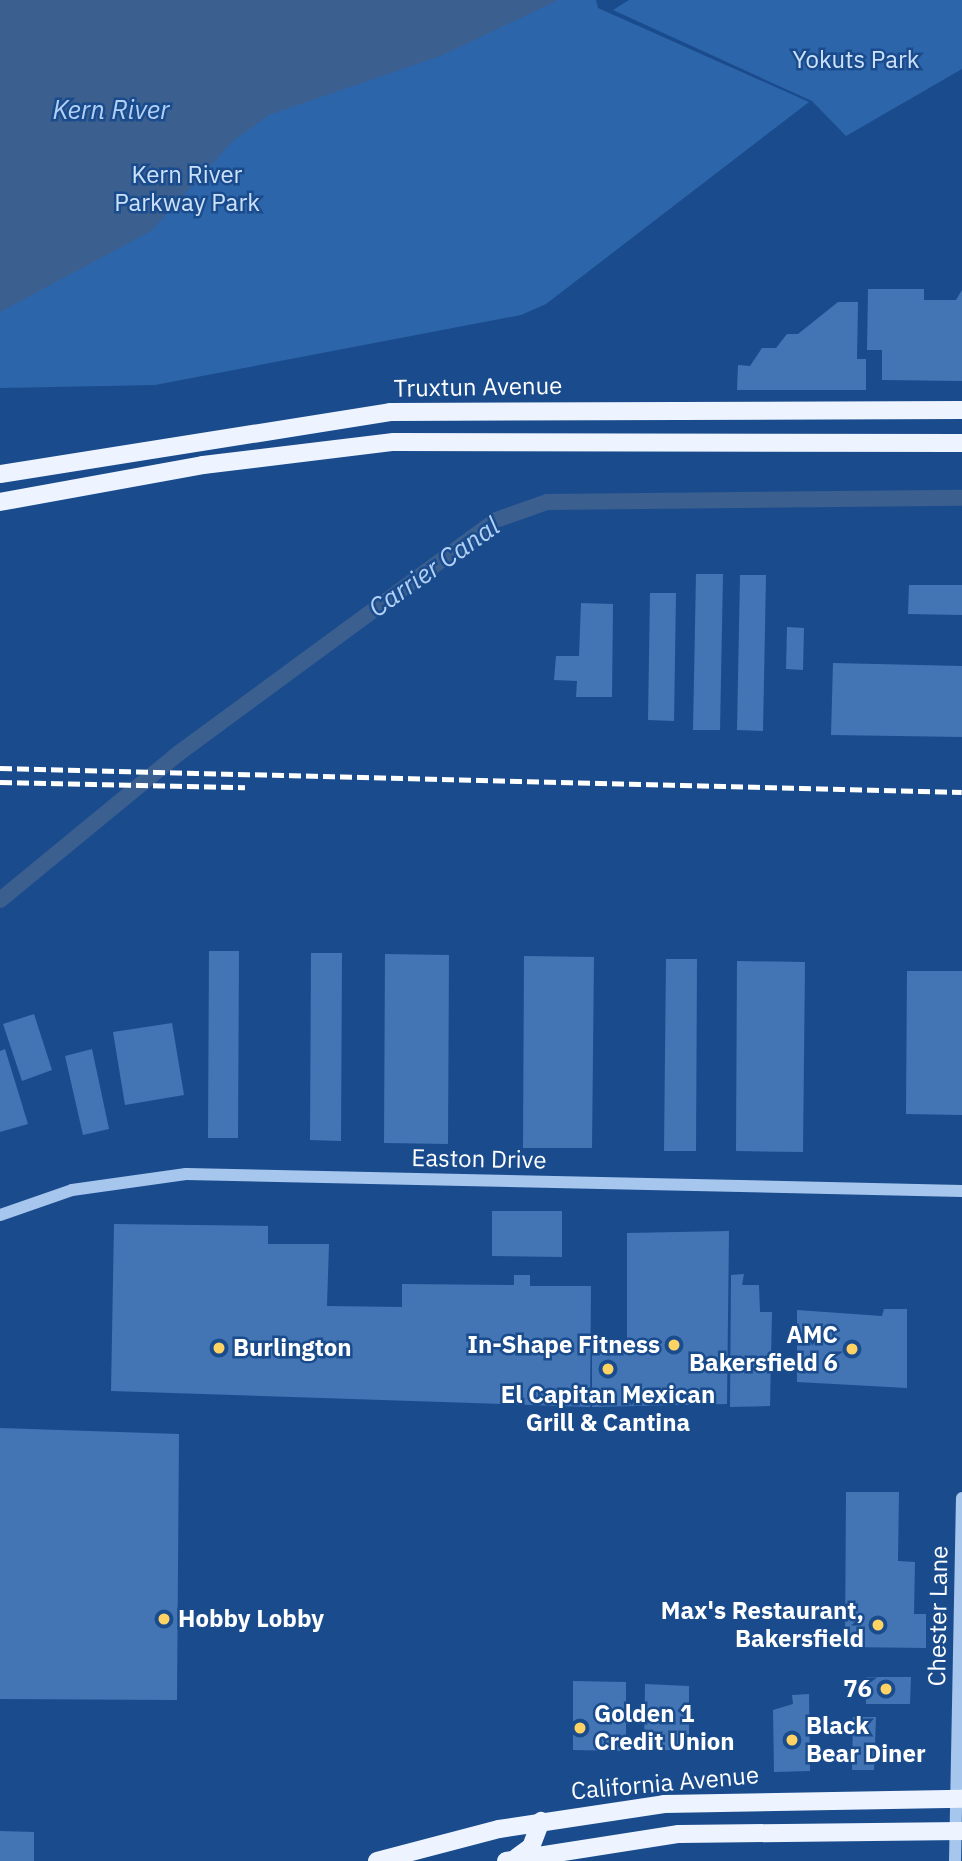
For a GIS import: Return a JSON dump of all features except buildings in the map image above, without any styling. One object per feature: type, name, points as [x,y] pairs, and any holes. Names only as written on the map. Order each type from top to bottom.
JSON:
[{"type":"main road","name":"Truxtun Avenue","points":[[0,474],[390,412],[962,410]]},
{"type":"main road","points":[[0,502],[203,465],[394,442],[962,443]]},
{"type":"main road","name":"California Avenue","points":[[377,1861],[541,1821],[711,1800],[958,1799]]},
{"type":"main road","points":[[510,1860],[531,1847],[541,1821]]},
{"type":"main road","points":[[510,1860],[710,1832],[958,1831]]},
{"type":"street","name":"Easton Drive","points":[[0,1215],[112,1181],[186,1174],[962,1191]]},
{"type":"street","name":"Chester Lane","points":[[955,1861],[958,1831],[962,1498]]},
{"type":"green space","name":"Kern River Parkway Park","points":[[0,0],[596,0],[598,8],[809,102],[546,304],[521,315],[155,385],[0,388]]},
{"type":"green space","name":"Yokuts Park","points":[[629,0],[962,0],[962,69],[846,136],[812,101],[613,10]]},
{"type":"water","name":"Kern River","points":[[0,0],[558,0],[443,55],[269,115],[233,141],[151,231],[0,312]]},
{"type":"waterway","name":"Carrier Canal","points":[[0,900],[179,753],[496,520],[547,502],[962,498]]},
{"type":"railway","points":[[0,768],[962,792]]},
{"type":"railway","points":[[0,782],[245,787]]},
{"type":"place","name":"In-Shape Fitness","points":[[674,1345]]},
{"type":"place","name":"Burlington","points":[[219,1348]]},
{"type":"place","name":"AMC Bakersfield 6","points":[[852,1349]]},
{"type":"place","name":"El Capitan Mexican Grill & Cantina","points":[[608,1369]]},
{"type":"place","name":"Hobby Lobby","points":[[164,1619]]},
{"type":"place","name":"Max's Restaurant, Bakersfield","points":[[878,1625]]},
{"type":"place","name":"76","points":[[886,1689]]},
{"type":"place","name":"Golden 1 Credit Union","points":[[580,1728]]},
{"type":"place","name":"Black Bear Diner","points":[[792,1740]]}]
